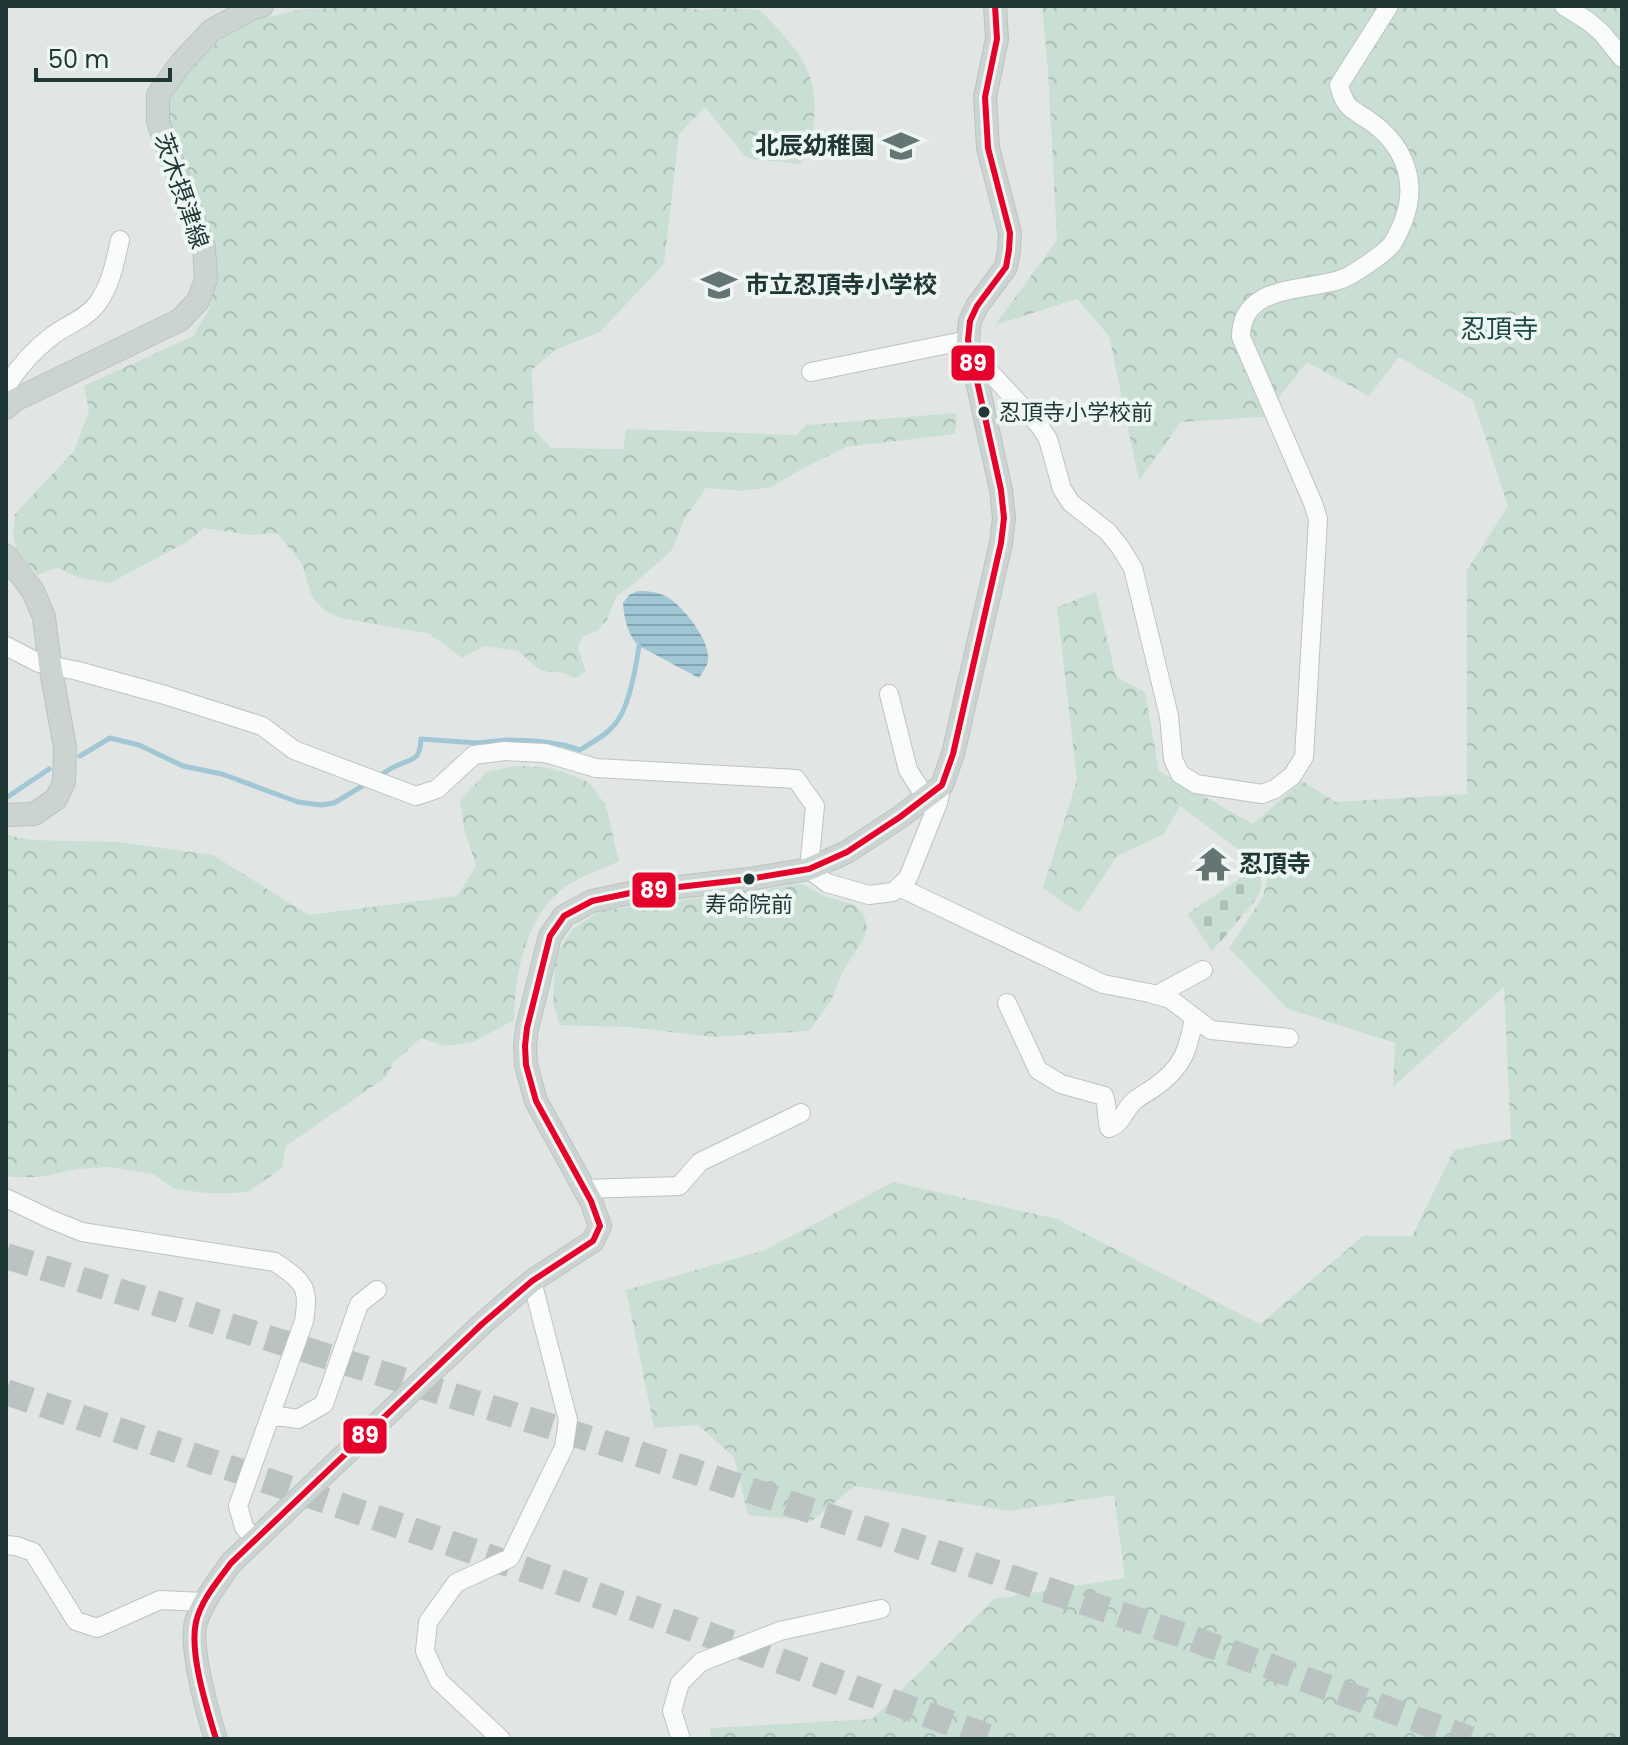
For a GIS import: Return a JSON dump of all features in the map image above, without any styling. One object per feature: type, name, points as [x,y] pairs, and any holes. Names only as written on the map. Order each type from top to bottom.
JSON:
[{"type":"main road","name":"茨木摂津線","points":[[6,408],[15,400],[180,320],[198,301],[206,279],[204,247],[158,122],[158,95],[181,63],[212,30],[262,6]]},
{"type":"main road","points":[[216,1739],[205,1704],[194,1626],[204,1602],[231,1563],[482,1324],[532,1281],[593,1241],[600,1226],[591,1201],[536,1101],[526,1065],[527,1028],[550,936],[564,916],[592,901],[635,892],[809,869],[847,852],[934,792],[953,754],[1004,518],[1001,490],[970,346],[970,321],[977,306],[1006,267],[1009,250],[1010,233],[988,148],[985,97],[997,39],[995,6]]},
{"type":"main road","points":[[6,556],[33,591],[44,617],[65,747],[64,782],[56,799],[34,814],[6,815]]},
{"type":"street","points":[[811,372],[970,346],[1039,425],[1048,439],[1062,489],[1071,503],[1108,532],[1133,568],[1169,716],[1173,759],[1180,774],[1196,784],[1262,794],[1275,789],[1292,776],[1304,757],[1318,519],[1241,337],[1241,323],[1247,310],[1265,298],[1342,279],[1362,267],[1391,245],[1402,226],[1410,204],[1410,183],[1405,164],[1387,136],[1347,105],[1339,85],[1389,6]]},
{"type":"street","points":[[1564,6],[1595,27],[1622,58]]},
{"type":"street","points":[[6,387],[21,362],[53,335],[96,306],[109,284],[120,240]]},
{"type":"street","points":[[6,646],[39,663],[165,695],[262,726],[294,750],[416,796],[437,789],[474,755],[505,751],[545,753],[596,768],[796,779],[815,806],[809,869],[827,883],[869,895],[893,892],[908,878],[938,803],[934,792],[908,770],[889,694]]},
{"type":"street","points":[[899,887],[1103,984],[1170,999],[1211,1030],[1289,1038]]},
{"type":"street","points":[[1157,995],[1203,970]]},
{"type":"street","points":[[1007,1003],[1038,1070],[1061,1084],[1104,1096],[1109,1128],[1119,1125],[1133,1102],[1179,1066],[1189,1044],[1194,1018]]},
{"type":"street","points":[[584,1189],[679,1186],[700,1162],[801,1113]]},
{"type":"street","points":[[6,1198],[82,1232],[275,1262],[297,1278],[308,1297],[304,1321],[238,1506],[244,1527],[255,1540]]},
{"type":"street","points":[[501,1739],[439,1681],[425,1651],[428,1622],[456,1583],[510,1558],[564,1447],[568,1420],[532,1281]]},
{"type":"street","points":[[271,1415],[298,1419],[324,1404],[359,1304],[377,1290]]},
{"type":"street","points":[[6,1545],[33,1552],[76,1621],[97,1628],[160,1600],[204,1602]]},
{"type":"street","points":[[681,1739],[672,1711],[680,1683],[701,1662],[780,1631],[881,1609]]},
{"type":"green space","points":[[672,6],[703,10],[760,10],[796,50],[810,77],[815,110],[813,130],[809,152],[800,164],[751,159],[743,154],[705,107],[679,134],[664,264],[600,332],[555,350],[532,370],[534,430],[551,448],[623,449],[626,429],[796,435],[806,425],[956,413],[955,434],[846,447],[771,487],[742,491],[706,488],[685,518],[672,550],[616,597],[607,620],[597,631],[582,637],[578,648],[586,671],[576,678],[559,672],[541,671],[518,651],[484,646],[462,658],[430,634],[341,618],[325,611],[312,597],[302,564],[277,533],[250,535],[204,528],[187,542],[110,583],[83,579],[57,568],[37,575],[16,549],[13,532],[15,514],[74,451],[89,411],[84,386],[193,336],[209,309],[217,278],[213,244],[168,116],[169,96],[191,67],[224,36],[256,20],[302,9]]},
{"type":"green space","points":[[1042,6],[1622,6],[1622,1739],[711,1739],[710,1728],[872,1719],[994,1599],[1125,1578],[1114,1495],[1010,1511],[855,1486],[812,1521],[748,1515],[734,1457],[698,1425],[654,1428],[626,1290],[765,1250],[893,1182],[1057,1219],[1260,1324],[1363,1236],[1412,1236],[1454,1150],[1511,1139],[1504,987],[1393,1087],[1395,1043],[1288,1009],[1229,948],[1263,897],[1269,872],[1180,806],[1164,834],[1117,856],[1079,913],[1043,888],[1077,780],[1057,607],[1096,592],[1116,677],[1145,692],[1159,771],[1253,824],[1302,781],[1336,802],[1467,794],[1467,570],[1508,506],[1473,400],[1399,357],[1369,396],[1307,362],[1263,417],[1181,422],[1139,481],[1109,336],[1077,299],[995,325],[1057,240]]},
{"type":"green space","points":[[515,766],[543,767],[590,783],[606,806],[619,861],[568,885],[542,911],[520,964],[514,1020],[473,1042],[444,1046],[421,1038],[394,1062],[386,1077],[286,1146],[282,1168],[248,1192],[207,1193],[175,1189],[153,1174],[111,1167],[77,1169],[40,1177],[11,1177],[6,1173],[6,835],[31,840],[118,842],[213,855],[309,915],[457,896],[476,866],[464,828],[460,800],[487,772]]},
{"type":"green space","points":[[1248,858],[1260,875],[1259,895],[1212,951],[1187,914],[1238,880]]},
{"type":"green space","points":[[802,884],[826,897],[855,905],[864,915],[867,928],[843,971],[831,1001],[809,1031],[714,1037],[628,1027],[560,1025],[553,1004],[559,949],[573,929],[600,911]]},
{"type":"water","points":[[638,591],[654,592],[669,598],[695,626],[708,653],[707,663],[699,678],[635,642],[627,627],[623,603],[629,595]]},
{"type":"waterway","points":[[377,777],[417,756],[421,739],[477,743],[536,741],[580,750],[607,732],[620,717],[631,687],[639,646]]},
{"type":"waterway","points":[[80,756],[110,738],[139,745],[183,766],[222,774],[298,802],[321,805],[334,803],[369,782]]},
{"type":"waterway","points":[[6,798],[49,769]]},
{"type":"tunnel","points":[[6,1256],[693,1471],[1188,1637],[1470,1739]]},
{"type":"tunnel","points":[[6,1392],[421,1533],[994,1739]]},
{"type":"transit line","name":"89","points":[[216,1739],[200,1681],[194,1635],[196,1622],[210,1591],[231,1563],[482,1324],[532,1281],[593,1241],[600,1226],[591,1201],[536,1101],[526,1065],[527,1028],[550,936],[564,916],[592,901],[635,892],[809,869],[847,852],[942,785],[953,754],[1004,518],[1001,490],[968,340],[970,321],[977,306],[1006,267],[1009,250],[1010,233],[988,148],[985,97],[997,39],[995,6]]},
{"type":"place","name":"北辰幼稚園","points":[[901,146]]},
{"type":"place","name":"市立忍頂寺小学校","points":[[719,285]]},
{"type":"place","name":"忍頂寺小学校前","points":[[984,412]]},
{"type":"place","name":"忍頂寺","points":[[1213,864]]},
{"type":"place","name":"寿命院前","points":[[749,879]]},
{"type":"district","name":"忍頂寺","points":[[1499,329]]}]
